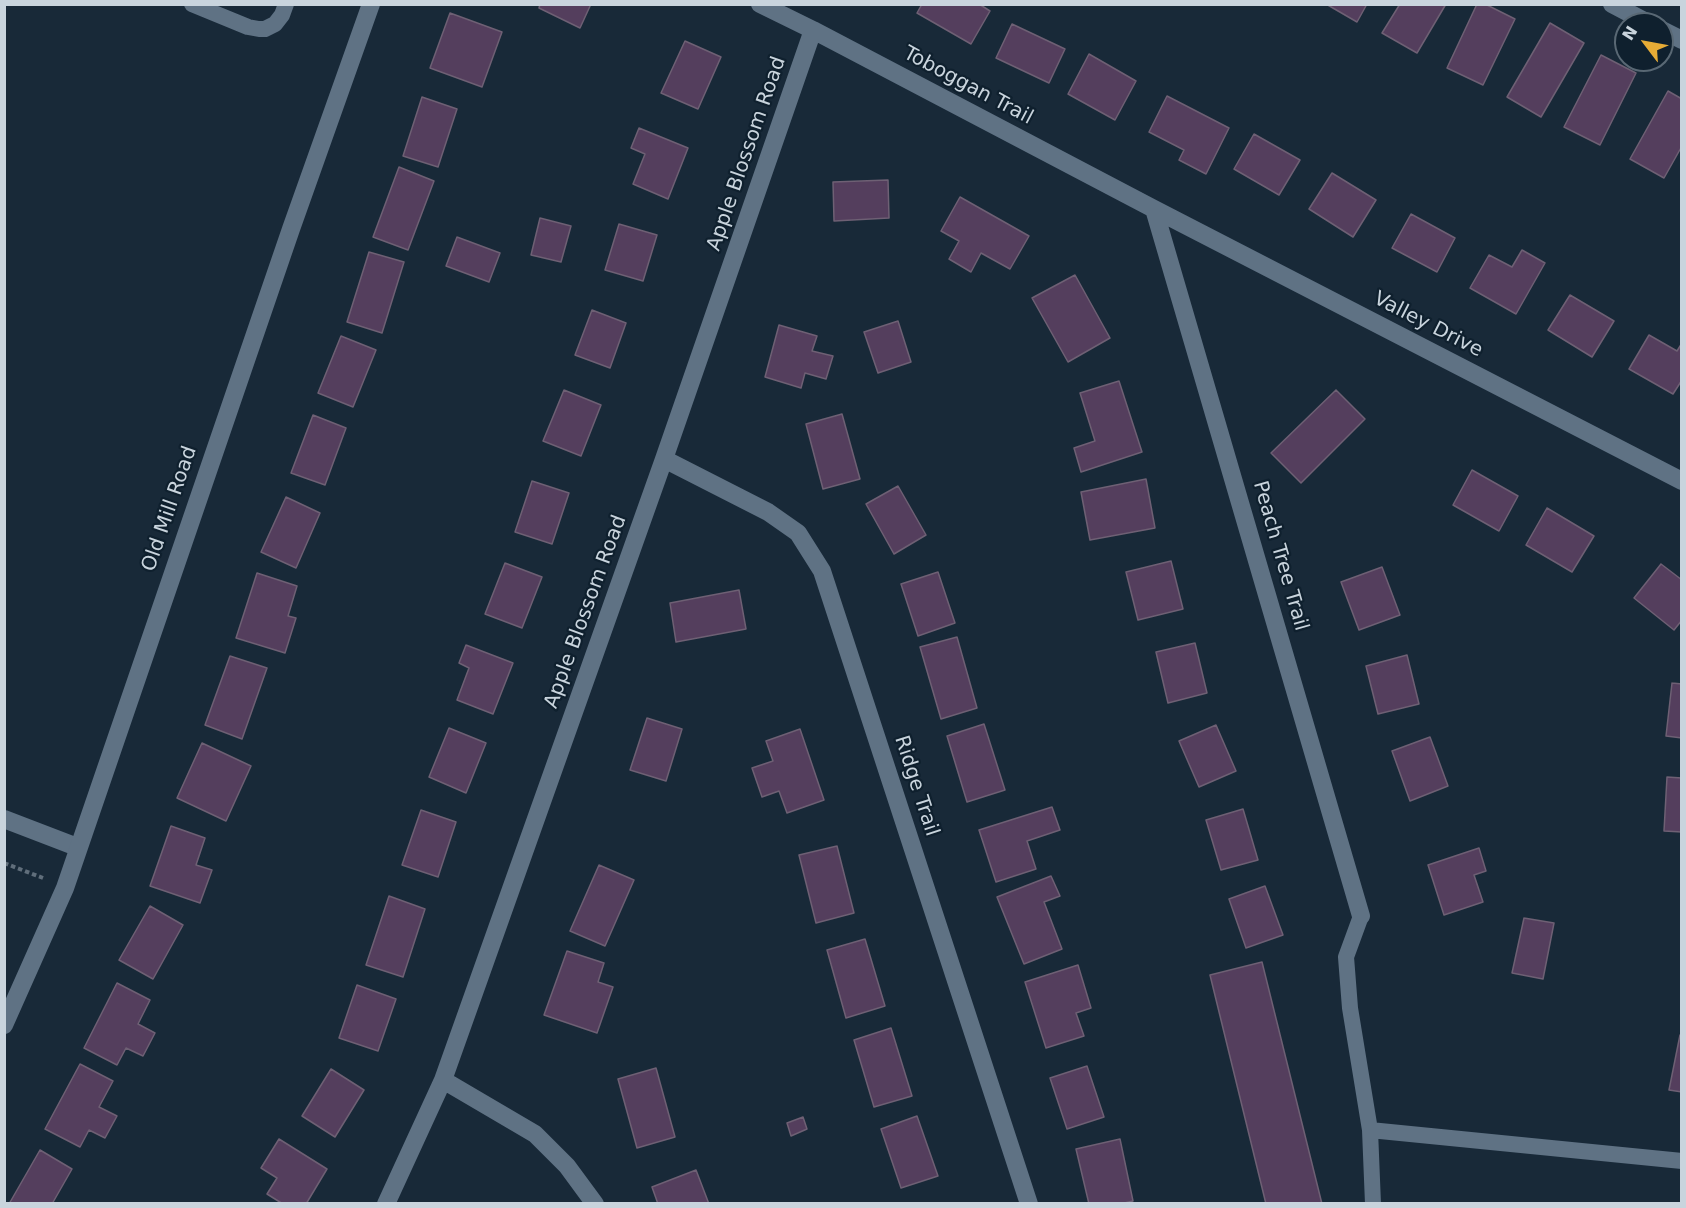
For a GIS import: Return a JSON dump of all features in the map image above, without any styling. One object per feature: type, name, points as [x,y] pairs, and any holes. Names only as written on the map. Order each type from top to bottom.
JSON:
[{"type":"street","name":"Old Mill Road","points":[[4,1025],[65,888],[287,240],[371,4]]},
{"type":"street","name":"Toboggan Trail","points":[[760,4],[1155,209]]},
{"type":"street","points":[[1612,4],[1627,12]]},
{"type":"street","name":"Apple Blossom Road","points":[[386,1203],[443,1080],[664,459],[813,30]]},
{"type":"street","name":"Valley Drive","points":[[1155,209],[1682,482]]},
{"type":"street","name":"Peach Tree Trail","points":[[1155,209],[1362,916]]},
{"type":"street","name":"Ridge Trail","points":[[664,459],[768,512],[798,533],[822,571],[1029,1203]]},
{"type":"street","points":[[4,819],[78,847]]},
{"type":"street","points":[[443,1080],[535,1134],[567,1166],[595,1203]]},
{"type":"lane","points":[[192,4],[248,27],[259,29],[275,24],[286,4]]},
{"type":"lane","points":[[1362,916],[1346,957],[1350,1008],[1370,1131],[1373,1203]]},
{"type":"lane","points":[[1370,1131],[1682,1161]]},
{"type":"path","points":[[4,863],[65,888]]},
{"type":"building","points":[[540,4],[591,4],[580,28],[539,8]]},
{"type":"building","points":[[922,4],[979,4],[990,11],[971,44],[917,13]]},
{"type":"building","points":[[1326,4],[1367,4],[1357,22]]},
{"type":"building","points":[[1400,4],[1446,4],[1417,53],[1382,33]]},
{"type":"building","points":[[1477,4],[1485,4],[1515,19],[1483,85],[1447,68]]},
{"type":"building","points":[[450,13],[502,32],[482,87],[430,68]]},
{"type":"building","points":[[1550,23],[1584,43],[1541,117],[1507,97]]},
{"type":"building","points":[[1012,24],[1065,49],[1049,83],[996,58]]},
{"type":"building","points":[[685,41],[721,57],[698,109],[661,93]]},
{"type":"building","points":[[1089,54],[1136,81],[1115,120],[1068,94]]},
{"type":"building","points":[[1601,55],[1614,62],[1614,72],[1636,73],[1600,145],[1564,127]]},
{"type":"building","points":[[1668,91],[1682,99],[1682,146],[1664,178],[1630,159]]},
{"type":"building","points":[[1167,96],[1229,128],[1206,174],[1179,160],[1184,150],[1149,132]]},
{"type":"building","points":[[422,97],[457,109],[438,167],[403,156]]},
{"type":"building","points":[[639,128],[688,148],[668,199],[633,184],[645,154],[631,148]]},
{"type":"building","points":[[1254,134],[1300,160],[1279,195],[1234,169]]},
{"type":"building","points":[[399,167],[434,181],[408,250],[373,237]]},
{"type":"building","points":[[1332,173],[1376,200],[1353,237],[1309,209]]},
{"type":"building","points":[[888,180],[889,218],[834,221],[833,182]]},
{"type":"building","points":[[960,197],[1029,236],[1010,269],[981,253],[971,272],[949,259],[959,241],[941,231]]},
{"type":"building","points":[[1411,214],[1455,238],[1437,272],[1392,248]]},
{"type":"building","points":[[540,218],[571,226],[561,262],[531,255]]},
{"type":"building","points":[[619,224],[657,235],[643,281],[605,270]]},
{"type":"building","points":[[457,237],[500,253],[489,282],[446,266]]},
{"type":"building","points":[[1522,250],[1545,263],[1516,314],[1470,288],[1489,255],[1512,267]]},
{"type":"building","points":[[369,252],[404,262],[382,333],[347,322]]},
{"type":"building","points":[[1075,275],[1110,338],[1068,362],[1032,298]]},
{"type":"building","points":[[1570,295],[1614,321],[1592,357],[1548,330]]},
{"type":"building","points":[[592,310],[626,323],[610,368],[575,355]]},
{"type":"building","points":[[898,321],[911,362],[878,373],[864,332]]},
{"type":"building","points":[[779,325],[817,336],[812,351],[833,356],[826,379],[805,373],[801,388],[765,377]]},
{"type":"building","points":[[1649,335],[1677,351],[1682,343],[1682,380],[1673,394],[1629,369]]},
{"type":"building","points":[[341,336],[376,350],[353,407],[318,393]]},
{"type":"building","points":[[1119,381],[1142,452],[1081,472],[1074,448],[1095,441],[1080,393]]},
{"type":"building","points":[[564,390],[601,405],[581,456],[543,441]]},
{"type":"building","points":[[1336,390],[1365,419],[1301,483],[1271,453]]},
{"type":"building","points":[[842,414],[860,479],[823,489],[806,424]]},
{"type":"building","points":[[313,415],[346,428],[325,485],[291,473]]},
{"type":"building","points":[[1472,470],[1518,496],[1499,531],[1453,505]]},
{"type":"building","points":[[1146,479],[1155,528],[1090,540],[1081,492]]},
{"type":"building","points":[[532,481],[569,493],[552,544],[515,532]]},
{"type":"building","points":[[898,486],[926,535],[894,554],[866,504]]},
{"type":"building","points":[[286,497],[320,513],[296,568],[261,552]]},
{"type":"building","points":[[1547,508],[1594,536],[1572,572],[1526,545]]},
{"type":"building","points":[[1171,561],[1183,609],[1138,620],[1126,572]]},
{"type":"building","points":[[505,563],[542,577],[522,628],[485,614]]},
{"type":"building","points":[[1661,564],[1682,580],[1682,620],[1674,630],[1634,598]]},
{"type":"building","points":[[1382,567],[1400,615],[1359,630],[1341,582]]},
{"type":"building","points":[[938,572],[955,623],[918,636],[901,584]]},
{"type":"building","points":[[257,573],[297,586],[288,616],[296,618],[285,653],[236,638]]},
{"type":"building","points":[[739,590],[746,629],[676,642],[670,603]]},
{"type":"building","points":[[957,637],[977,708],[941,719],[920,647]]},
{"type":"building","points":[[1195,643],[1207,693],[1168,703],[1156,652]]},
{"type":"building","points":[[466,645],[513,663],[493,714],[457,700],[469,668],[459,663]]},
{"type":"building","points":[[1407,655],[1419,704],[1378,714],[1366,666]]},
{"type":"building","points":[[230,656],[267,668],[242,739],[205,725]]},
{"type":"building","points":[[1672,683],[1682,684],[1682,738],[1666,736]]},
{"type":"building","points":[[647,718],[682,729],[666,781],[630,770]]},
{"type":"building","points":[[984,724],[1005,790],[967,802],[947,736]]},
{"type":"building","points":[[1216,725],[1236,771],[1199,787],[1179,741]]},
{"type":"building","points":[[449,728],[486,743],[466,793],[429,777]]},
{"type":"building","points":[[800,729],[824,800],[787,813],[779,791],[762,797],[752,768],[773,761],[766,741]]},
{"type":"building","points":[[1430,737],[1448,786],[1410,801],[1392,751]]},
{"type":"building","points":[[202,743],[251,766],[226,821],[177,798]]},
{"type":"building","points":[[1667,777],[1682,778],[1682,832],[1664,831]]},
{"type":"building","points":[[1052,807],[1060,830],[1027,841],[1036,869],[996,882],[979,830]]},
{"type":"building","points":[[1243,809],[1258,860],[1221,870],[1206,820]]},
{"type":"building","points":[[421,810],[456,822],[438,877],[402,865]]},
{"type":"building","points":[[171,826],[205,838],[196,865],[212,870],[200,903],[150,886]]},
{"type":"building","points":[[837,846],[854,913],[816,923],[799,855]]},
{"type":"building","points":[[1479,848],[1486,871],[1474,875],[1483,902],[1444,915],[1428,865]]},
{"type":"building","points":[[599,865],[634,880],[605,946],[570,931]]},
{"type":"building","points":[[1051,876],[1060,896],[1044,902],[1062,949],[1024,964],[997,897]]},
{"type":"building","points":[[1265,886],[1283,935],[1246,948],[1229,899]]},
{"type":"building","points":[[389,896],[425,909],[403,977],[366,965]]},
{"type":"building","points":[[150,906],[183,925],[153,979],[119,960]]},
{"type":"building","points":[[1524,918],[1554,923],[1543,979],[1512,973]]},
{"type":"building","points":[[865,939],[885,1006],[846,1018],[827,950]]},
{"type":"building","points":[[567,951],[604,963],[598,982],[613,987],[597,1033],[544,1015]]},
{"type":"building","points":[[1262,962],[1322,1204],[1266,1204],[1210,975]]},
{"type":"building","points":[[1078,965],[1091,1008],[1076,1013],[1084,1036],[1046,1048],[1025,982]]},
{"type":"building","points":[[117,983],[150,1000],[138,1024],[155,1033],[143,1056],[126,1048],[117,1065],[84,1048]]},
{"type":"building","points":[[357,985],[396,999],[378,1051],[339,1038]]},
{"type":"building","points":[[891,1028],[912,1096],[874,1107],[854,1040]]},
{"type":"building","points":[[1680,1035],[1682,1035],[1682,1092],[1669,1090]]},
{"type":"building","points":[[80,1064],[113,1081],[99,1107],[117,1116],[105,1138],[89,1130],[80,1147],[45,1129]]},
{"type":"building","points":[[1087,1066],[1104,1117],[1067,1129],[1050,1078]]},
{"type":"building","points":[[656,1068],[675,1137],[637,1148],[618,1079]]},
{"type":"building","points":[[331,1069],[364,1090],[335,1137],[302,1116]]},
{"type":"building","points":[[917,1116],[938,1176],[901,1188],[881,1129]]},
{"type":"building","points":[[803,1117],[807,1129],[791,1136],[787,1123]]},
{"type":"building","points":[[279,1139],[327,1169],[306,1204],[283,1204],[267,1194],[277,1178],[261,1168]]},
{"type":"building","points":[[1120,1139],[1133,1201],[1120,1204],[1089,1204],[1076,1149]]},
{"type":"building","points":[[40,1150],[72,1169],[52,1204],[9,1204]]},
{"type":"building","points":[[696,1170],[709,1204],[658,1204],[652,1187]]}]
